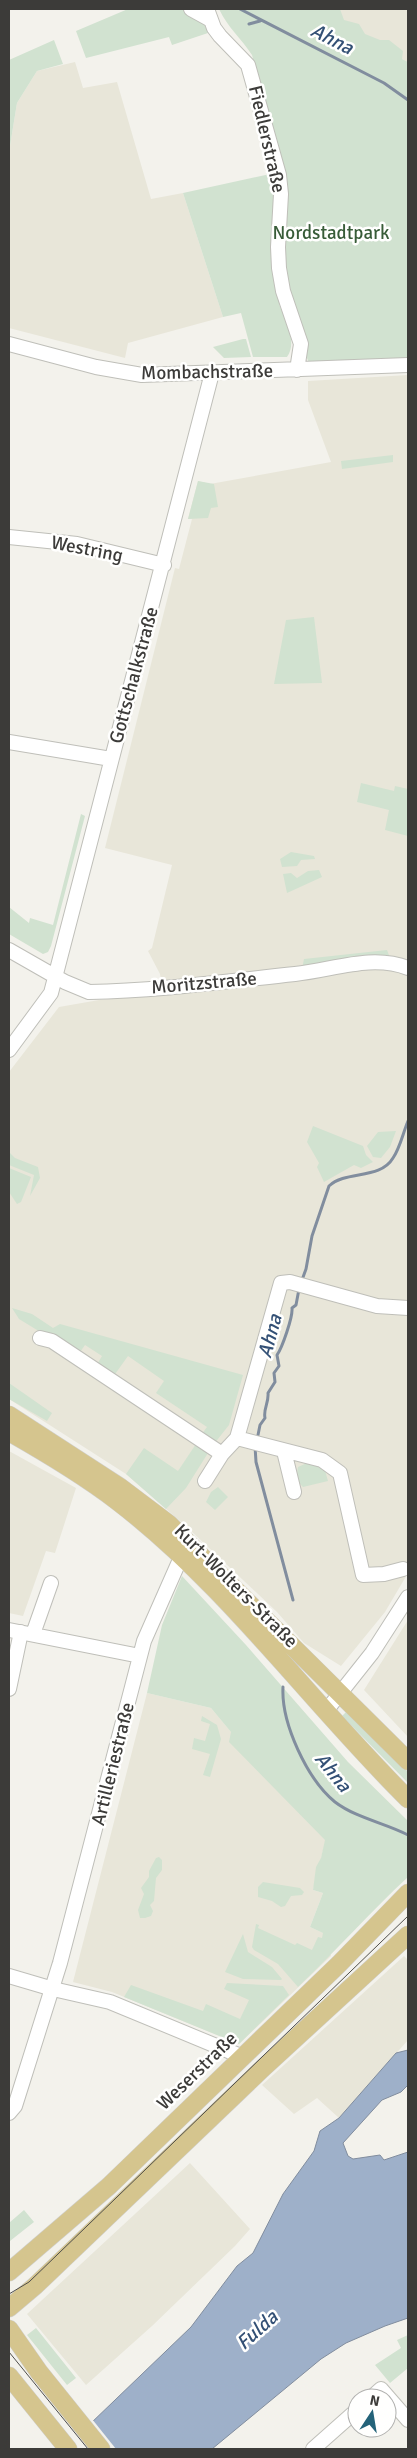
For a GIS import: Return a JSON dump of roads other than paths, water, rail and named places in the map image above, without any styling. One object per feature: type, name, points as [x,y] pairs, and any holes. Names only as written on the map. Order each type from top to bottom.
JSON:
[{"type":"main road","name":"Kurt-Wolters-Straße","points":[[9,1415],[147,1506],[237,1614],[408,1799]]},
{"type":"main road","name":"Kurt-Wolters-Straße","points":[[9,1432],[67,1466],[188,1553],[340,1694],[408,1761]]},
{"type":"main road","name":"Weserstraße","points":[[9,2272],[109,2186],[243,2057],[408,1893]]},
{"type":"main road","points":[[9,2308],[35,2286],[268,2064],[408,1936]]},
{"type":"main road","points":[[9,2329],[39,2372],[101,2449]]},
{"type":"main road","points":[[10,2379],[68,2449]]},
{"type":"street","points":[[191,9],[209,14]]},
{"type":"street","name":"Fiedlerstraße","points":[[209,14],[220,36],[248,65],[279,175],[281,203],[278,247],[279,268],[283,291],[301,344],[297,370]]},
{"type":"street","name":"Mombachstraße","points":[[9,344],[96,367],[142,375],[408,365]]},
{"type":"street","name":"Gottschalkstraße","points":[[9,1050],[51,993],[164,565],[212,373]]},
{"type":"street","name":"Westring","points":[[9,536],[77,544],[164,565]]},
{"type":"street","points":[[9,742],[111,760]]},
{"type":"street","name":"Moritzstraße","points":[[9,950],[76,988],[99,992],[298,974],[378,961],[398,964],[408,968]]},
{"type":"street","points":[[205,1481],[222,1454],[243,1440],[294,1285],[377,1306],[408,1308]]},
{"type":"street","points":[[40,1338],[52,1341],[222,1454]]},
{"type":"street","points":[[243,1440],[322,1460],[340,1474],[363,1575],[384,1574],[403,1569]]},
{"type":"street","points":[[284,1451],[294,1492]]},
{"type":"street","name":"Artilleriestraße","points":[[9,2113],[15,2106],[53,1989],[147,1634],[178,1564],[188,1553]]},
{"type":"street","points":[[9,1689],[21,1632],[51,1584]]},
{"type":"street","points":[[326,1711],[372,1653],[408,1597]]},
{"type":"street","points":[[21,1632],[140,1656]]},
{"type":"street","points":[[9,1976],[53,1989],[110,2002],[243,2057]]},
{"type":"street","points":[[397,2411],[408,2420]]},
{"type":"street","points":[[313,2449],[347,2419]]},
{"type":"water","name":"Fulda","points":[[408,2050],[408,2085],[401,2092],[382,2100],[343,2143],[348,2156],[353,2159],[380,2155],[384,2160],[408,2152],[408,2318],[346,2343],[321,2359],[212,2449],[64,2449],[191,2327],[237,2266],[253,2253],[283,2194],[314,2151],[320,2131],[339,2118],[396,2053]]},
{"type":"waterway","name":"Ahna","points":[[240,9],[384,83],[408,100]]},
{"type":"waterway","points":[[249,24],[260,21]]},
{"type":"waterway","name":"Ahna","points":[[302,1280],[312,1236],[329,1186],[344,1178],[372,1172],[387,1165],[398,1150],[408,1121]]},
{"type":"waterway","name":"Ahna","points":[[257,1440],[260,1425],[265,1418],[268,1393],[275,1382],[274,1373],[279,1366],[277,1355],[287,1332],[292,1308],[296,1305],[299,1289]]},
{"type":"waterway","name":"Ahna","points":[[255,1446],[256,1462],[293,1600]]},
{"type":"waterway","name":"Ahna","points":[[283,1687],[286,1717],[291,1733],[306,1765],[325,1792],[343,1808],[408,1835]]},
{"type":"tram line","points":[[9,2294],[29,2282],[408,1916]]},
{"type":"tram line","points":[[9,2352],[88,2449]]},
{"type":"park label","name":"Nordstadtpark","points":[[331,233]]}]
